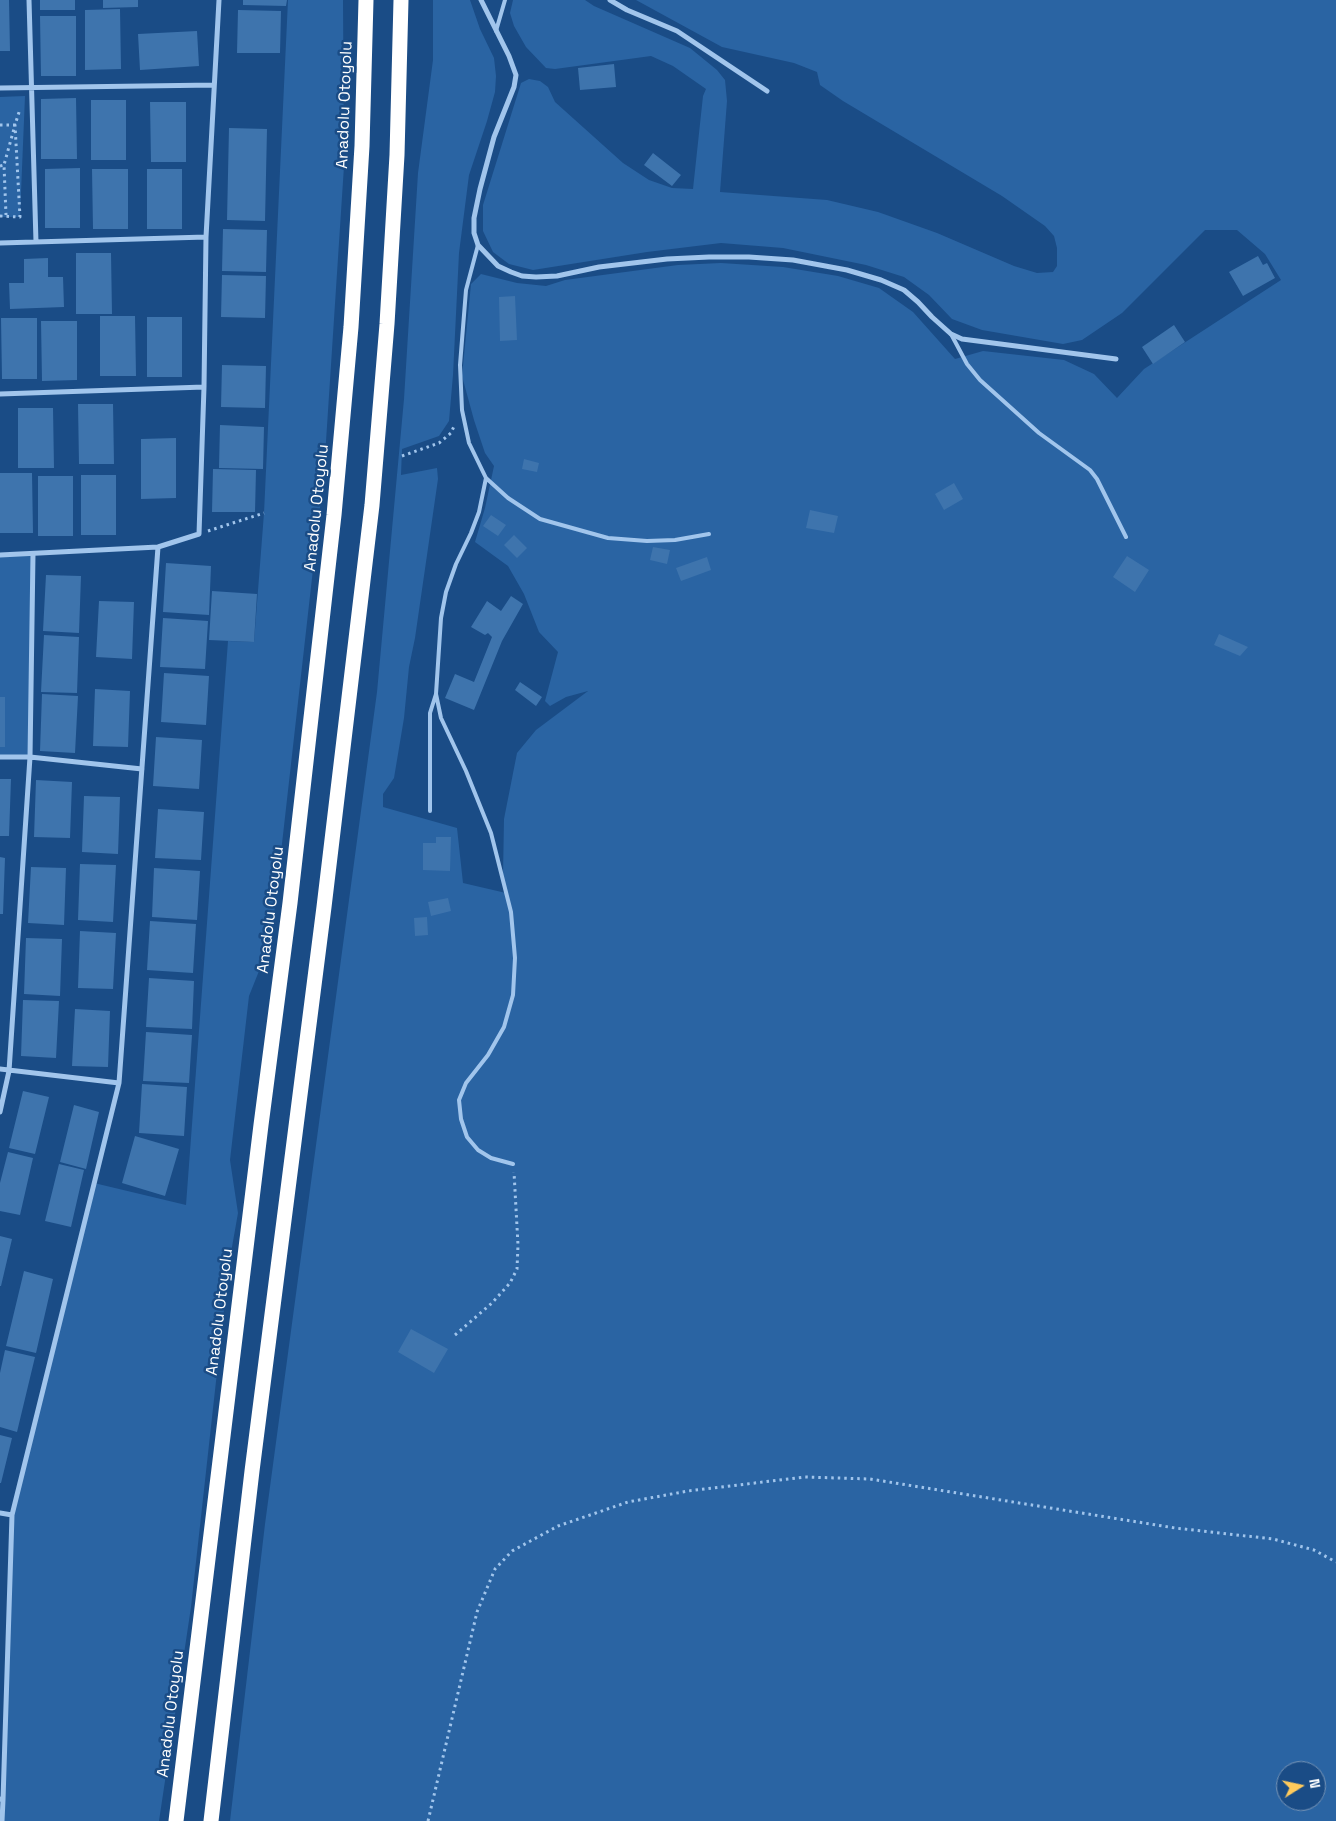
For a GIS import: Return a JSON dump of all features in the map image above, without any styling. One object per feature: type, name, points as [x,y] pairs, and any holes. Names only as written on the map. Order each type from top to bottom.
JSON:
[{"type":"highway","name":"Anadolu Otoyolu","points":[[176,1821],[290,902],[334,515],[351,327],[362,146],[366,0]]},
{"type":"highway","points":[[212,1821],[252,1471],[324,908],[372,505],[387,324],[396,175],[401,0]]},
{"type":"street","points":[[29,0],[36,242]]},
{"type":"street","points":[[0,555],[158,547],[199,534],[204,387],[206,237],[219,0]]},
{"type":"street","points":[[481,0],[514,65],[516,75],[514,87],[494,137],[474,218],[474,233],[478,245],[498,266],[522,276],[536,277],[557,276],[599,267],[709,257],[793,260],[847,270],[881,280],[904,290],[951,334],[962,339],[1116,359]]},
{"type":"street","points":[[610,0],[627,10],[677,31],[767,91]]},
{"type":"street","points":[[0,88],[214,85]]},
{"type":"street","points":[[0,243],[206,237]]},
{"type":"street","points":[[0,394],[204,387]]},
{"type":"street","points":[[2,1821],[12,1515],[119,1083],[158,547]]},
{"type":"street","points":[[0,1112],[9,1070],[30,757],[32,554]]},
{"type":"street","points":[[0,757],[30,757],[142,769]]},
{"type":"street","points":[[0,1069],[119,1083]]},
{"type":"street","points":[[0,1513],[12,1515]]},
{"type":"lane","points":[[496,31],[506,0]]},
{"type":"lane","points":[[478,245],[466,290],[460,365],[462,410],[469,443],[486,478],[508,498],[540,519],[608,538],[646,541],[675,540],[709,534]]},
{"type":"lane","points":[[951,334],[967,364],[980,380],[1038,433],[1090,470],[1097,479],[1126,537]]},
{"type":"lane","points":[[430,811],[430,714],[436,694],[441,618],[446,592],[456,564],[479,512],[486,478]]},
{"type":"lane","points":[[436,694],[441,718],[466,771],[491,833],[511,912],[515,958],[513,995],[504,1027],[488,1055],[466,1083],[459,1100],[461,1119],[467,1137],[478,1150],[491,1158],[513,1164]]},
{"type":"path","points":[[6,215],[2,166],[25,96],[32,87]]},
{"type":"path","points":[[0,125],[15,125]]},
{"type":"path","points":[[0,216],[20,217],[15,125]]},
{"type":"path","points":[[402,456],[439,443],[451,433],[462,410]]},
{"type":"path","points":[[199,534],[264,513]]},
{"type":"path","points":[[455,1335],[492,1303],[510,1283],[516,1269],[518,1245],[513,1164]]},
{"type":"path","points":[[428,1821],[477,1612],[496,1569],[512,1551],[558,1526],[628,1502],[688,1491],[805,1477],[870,1478],[1175,1528],[1273,1539],[1314,1550],[1336,1562]]},
{"type":"shaded area","points":[[288,0],[343,0],[344,166],[324,472],[271,941],[249,996],[230,1160],[238,1213],[229,1264],[191,1607],[159,1821],[2,1821],[12,1515],[94,1183],[186,1205],[228,641],[254,642],[264,513]]},
{"type":"shaded area","points":[[433,0],[470,0],[480,29],[494,58],[495,92],[469,175],[459,253],[449,421],[439,436],[402,449],[401,475],[437,468],[438,479],[394,778],[383,794],[383,807],[457,828],[463,883],[506,893],[503,875],[504,819],[517,753],[536,730],[588,691],[566,697],[550,706],[545,701],[558,652],[539,632],[524,594],[508,566],[475,542],[494,466],[485,453],[462,376],[471,284],[481,274],[517,283],[546,286],[565,280],[678,265],[721,263],[783,267],[838,276],[879,288],[913,312],[955,359],[983,351],[1064,360],[1094,374],[1117,398],[1144,369],[1281,280],[1265,254],[1237,230],[1205,230],[1122,313],[1082,340],[1063,344],[982,330],[952,319],[929,295],[904,277],[866,265],[783,248],[721,243],[647,252],[533,270],[509,264],[493,252],[483,231],[483,205],[521,83],[529,79],[540,81],[548,87],[555,102],[623,163],[649,180],[672,188],[693,189],[703,96],[706,89],[673,66],[651,56],[555,69],[546,68],[526,47],[514,26],[510,13],[513,0],[585,0],[594,6],[690,48],[717,70],[725,80],[727,101],[720,192],[827,200],[878,212],[937,233],[1014,266],[1037,273],[1053,272],[1057,266],[1057,248],[1054,236],[1045,226],[1002,196],[843,101],[820,85],[817,72],[794,63],[722,47],[636,0],[1336,0],[1336,1821],[230,1821],[265,1524],[377,692],[404,399],[418,173],[433,60]]},
{"type":"shaded area","points":[[25,96],[20,217],[0,217],[0,97]]},
{"type":"shaded area","points":[[33,554],[30,757],[0,757],[0,555]]},
{"type":"building","points":[[0,0],[9,0],[10,51],[0,51]]},
{"type":"building","points":[[40,0],[75,0],[75,10],[40,10]]},
{"type":"building","points":[[103,0],[138,0],[138,7],[103,8]]},
{"type":"building","points":[[243,0],[287,0],[286,6],[243,5]]},
{"type":"building","points":[[120,9],[121,69],[85,70],[85,10]]},
{"type":"building","points":[[238,10],[281,11],[280,53],[237,53]]},
{"type":"building","points":[[40,16],[76,16],[76,76],[41,76]]},
{"type":"building","points":[[197,31],[199,66],[140,70],[138,34]]},
{"type":"building","points":[[614,64],[616,87],[580,90],[578,68]]},
{"type":"building","points":[[76,98],[77,159],[41,159],[41,99]]},
{"type":"building","points":[[91,100],[126,100],[126,160],[91,160]]},
{"type":"building","points":[[150,102],[186,102],[186,162],[151,162]]},
{"type":"building","points":[[229,128],[267,129],[265,221],[227,220]]},
{"type":"building","points":[[653,153],[681,175],[672,186],[644,165]]},
{"type":"building","points":[[80,168],[80,228],[45,228],[45,169]]},
{"type":"building","points":[[92,169],[128,169],[128,229],[93,229]]},
{"type":"building","points":[[147,169],[182,169],[182,229],[147,229]]},
{"type":"building","points":[[223,229],[267,230],[266,272],[222,271]]},
{"type":"building","points":[[76,253],[111,253],[112,314],[76,314]]},
{"type":"building","points":[[1258,256],[1263,265],[1267,263],[1275,278],[1243,296],[1229,272]]},
{"type":"building","points":[[48,258],[48,277],[63,277],[64,307],[10,309],[9,283],[24,283],[24,259]]},
{"type":"building","points":[[222,275],[266,276],[265,318],[221,317]]},
{"type":"building","points":[[515,296],[517,340],[500,341],[499,297]]},
{"type":"building","points":[[100,316],[135,316],[136,376],[100,376]]},
{"type":"building","points":[[147,317],[182,317],[182,377],[147,377]]},
{"type":"building","points":[[1,318],[37,318],[37,379],[2,379]]},
{"type":"building","points":[[41,321],[77,321],[77,380],[42,381]]},
{"type":"building","points":[[1174,325],[1185,342],[1153,364],[1142,347]]},
{"type":"building","points":[[222,365],[266,366],[265,408],[221,407]]},
{"type":"building","points":[[78,404],[113,404],[114,464],[79,464]]},
{"type":"building","points":[[18,408],[53,408],[54,468],[18,468]]},
{"type":"building","points":[[220,425],[264,427],[263,469],[219,468]]},
{"type":"building","points":[[176,438],[176,498],[141,499],[141,439]]},
{"type":"building","points":[[524,459],[539,463],[537,472],[522,469]]},
{"type":"building","points":[[213,469],[256,470],[255,512],[212,512]]},
{"type":"building","points":[[0,473],[32,473],[33,533],[0,533]]},
{"type":"building","points":[[81,475],[116,475],[116,535],[81,535]]},
{"type":"building","points":[[38,476],[73,476],[73,536],[38,536]]},
{"type":"building","points":[[954,483],[963,499],[944,510],[935,494]]},
{"type":"building","points":[[810,510],[838,516],[834,533],[806,528]]},
{"type":"building","points":[[491,515],[506,525],[498,536],[483,526]]},
{"type":"building","points":[[514,535],[527,548],[517,558],[504,545]]},
{"type":"building","points":[[653,547],[670,550],[667,564],[650,560]]},
{"type":"building","points":[[1127,556],[1149,570],[1135,592],[1113,577]]},
{"type":"building","points":[[707,557],[711,570],[681,581],[676,568]]},
{"type":"building","points":[[166,563],[211,566],[209,615],[163,612]]},
{"type":"building","points":[[46,575],[81,576],[79,633],[43,631]]},
{"type":"building","points":[[212,591],[257,594],[254,642],[209,640]]},
{"type":"building","points":[[511,596],[523,604],[502,641],[474,710],[445,698],[455,674],[474,682],[492,637],[488,633],[485,635],[471,627],[487,601],[501,611]]},
{"type":"building","points":[[99,601],[134,602],[132,659],[96,657]]},
{"type":"building","points":[[163,618],[208,621],[205,669],[160,667]]},
{"type":"building","points":[[1219,634],[1248,647],[1240,656],[1214,645]]},
{"type":"building","points":[[44,635],[79,637],[77,693],[41,692]]},
{"type":"building","points":[[164,673],[209,676],[206,725],[161,722]]},
{"type":"building","points":[[520,682],[542,697],[536,706],[515,690]]},
{"type":"building","points":[[95,689],[130,691],[128,747],[93,746]]},
{"type":"building","points":[[42,694],[78,696],[75,753],[40,751]]},
{"type":"building","points":[[0,697],[5,697],[5,747],[0,747]]},
{"type":"building","points":[[156,737],[202,740],[199,789],[153,786]]},
{"type":"building","points":[[0,779],[11,779],[9,836],[0,836]]},
{"type":"building","points":[[36,780],[72,782],[70,838],[34,837]]},
{"type":"building","points":[[84,796],[120,797],[118,854],[82,852]]},
{"type":"building","points":[[158,809],[204,812],[201,860],[155,858]]},
{"type":"building","points":[[436,837],[451,837],[450,871],[423,870],[423,843],[436,843]]},
{"type":"building","points":[[0,857],[5,858],[3,914],[0,914]]},
{"type":"building","points":[[80,864],[116,865],[113,922],[78,920]]},
{"type":"building","points":[[31,867],[66,868],[64,925],[28,923]]},
{"type":"building","points":[[154,868],[200,871],[197,920],[152,917]]},
{"type":"building","points":[[448,898],[451,911],[431,916],[428,902]]},
{"type":"building","points":[[427,917],[428,935],[415,936],[414,918]]},
{"type":"building","points":[[150,921],[196,924],[193,973],[147,970]]},
{"type":"building","points":[[80,931],[116,933],[113,989],[78,988]]},
{"type":"building","points":[[26,938],[62,939],[60,996],[24,994]]},
{"type":"building","points":[[149,978],[194,981],[192,1029],[146,1027]]},
{"type":"building","points":[[23,1000],[59,1001],[56,1058],[21,1056]]},
{"type":"building","points":[[75,1009],[110,1011],[108,1067],[72,1066]]},
{"type":"building","points":[[146,1032],[192,1035],[189,1083],[143,1081]]},
{"type":"building","points":[[142,1084],[187,1087],[184,1136],[139,1133]]},
{"type":"building","points":[[23,1091],[49,1097],[35,1154],[9,1148]]},
{"type":"building","points":[[74,1105],[99,1112],[86,1169],[60,1162]]},
{"type":"building","points":[[135,1136],[179,1149],[165,1196],[122,1183]]},
{"type":"building","points":[[8,1152],[33,1158],[20,1215],[0,1211],[0,1183]]},
{"type":"building","points":[[59,1164],[84,1170],[71,1227],[45,1221]]},
{"type":"building","points":[[0,1236],[12,1239],[1,1286],[0,1286]]},
{"type":"building","points":[[24,1271],[53,1279],[36,1353],[6,1346]]},
{"type":"building","points":[[411,1329],[448,1349],[434,1373],[398,1352]]},
{"type":"building","points":[[5,1350],[35,1357],[17,1432],[0,1427],[0,1373]]},
{"type":"building","points":[[0,1435],[12,1438],[1,1483],[0,1483]]}]
